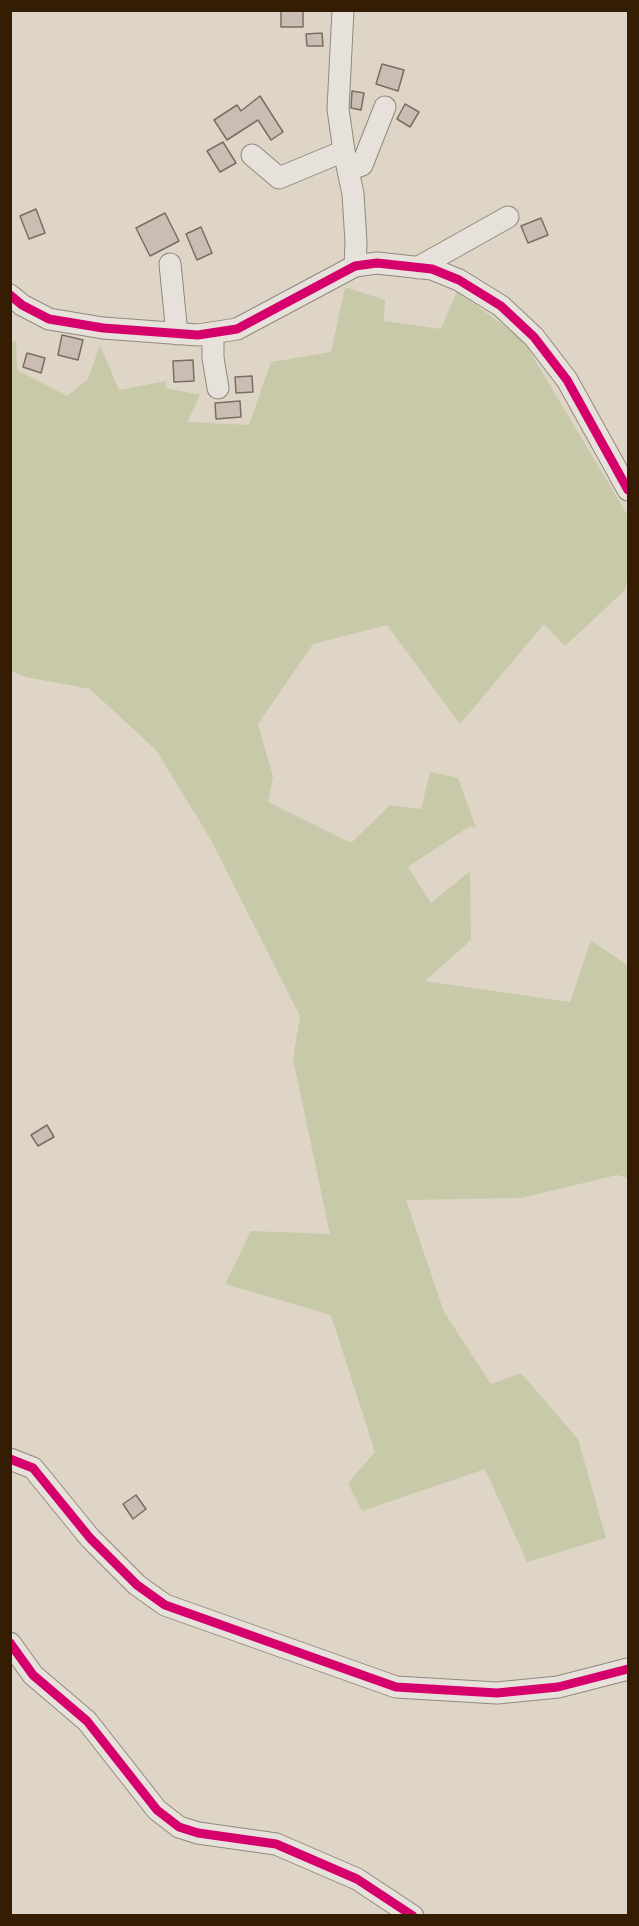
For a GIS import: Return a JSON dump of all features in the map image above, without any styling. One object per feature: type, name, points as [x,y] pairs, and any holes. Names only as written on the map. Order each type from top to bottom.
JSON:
[{"type":"street","points":[[343,10],[339,109],[356,242],[355,266]]},
{"type":"street","points":[[252,155],[279,178],[346,160],[362,165],[385,106]]},
{"type":"street","points":[[417,268],[508,217]]},
{"type":"street","points":[[356,242],[377,263]]},
{"type":"street","points":[[10,296],[49,319],[103,328],[198,335],[237,329],[355,266],[377,263],[432,269],[459,280],[501,306],[534,338],[567,381],[628,490]]},
{"type":"street","points":[[170,264],[177,334]]},
{"type":"street","points":[[213,333],[213,358],[218,388]]},
{"type":"street","points":[[10,1459],[33,1468],[90,1538],[137,1585],[165,1605],[396,1687],[497,1693],[558,1687],[628,1668]]},
{"type":"street","points":[[10,1643],[33,1675],[87,1721],[157,1810],[179,1827],[198,1833],[276,1844],[357,1879],[413,1916]]},
{"type":"green space","points":[[345,287],[385,300],[384,321],[441,329],[457,291],[523,340],[628,516],[628,578],[625,590],[565,646],[544,624],[460,724],[387,625],[313,644],[258,724],[273,777],[268,802],[351,843],[390,805],[421,809],[430,772],[458,778],[476,828],[470,826],[408,867],[431,903],[470,871],[471,940],[425,981],[570,1002],[591,940],[628,966],[628,1178],[617,1175],[521,1198],[406,1200],[444,1312],[491,1384],[521,1373],[578,1439],[606,1538],[527,1562],[485,1469],[362,1511],[348,1483],[375,1452],[331,1315],[225,1284],[251,1231],[330,1234],[293,1059],[300,1016],[211,840],[156,750],[90,689],[26,677],[11,671],[10,343],[16,340],[17,370],[67,396],[88,379],[100,345],[119,390],[167,381],[165,388],[200,395],[187,422],[249,425],[271,362],[331,352]]},
{"type":"building","points":[[281,10],[303,10],[303,27],[281,27]]},
{"type":"building","points":[[322,33],[323,46],[307,46],[306,34]]},
{"type":"building","points":[[382,64],[404,70],[398,91],[376,84]]},
{"type":"building","points":[[352,91],[364,93],[361,110],[351,108]]},
{"type":"building","points":[[260,96],[283,132],[271,140],[258,120],[227,140],[214,120],[237,105],[241,111]]},
{"type":"building","points":[[405,104],[419,112],[410,127],[397,119]]},
{"type":"building","points":[[223,142],[236,163],[220,172],[207,151]]},
{"type":"building","points":[[36,209],[45,233],[29,239],[20,216]]},
{"type":"building","points":[[165,213],[179,241],[150,256],[136,228]]},
{"type":"building","points":[[541,218],[548,235],[528,243],[521,226]]},
{"type":"building","points":[[201,227],[212,253],[197,260],[186,234]]},
{"type":"building","points":[[62,335],[83,340],[78,360],[58,355]]},
{"type":"building","points":[[27,353],[45,358],[41,373],[23,367]]},
{"type":"building","points":[[193,360],[194,381],[174,382],[173,361]]},
{"type":"building","points":[[252,376],[253,392],[236,393],[235,377]]},
{"type":"building","points":[[240,401],[241,417],[216,419],[215,403]]},
{"type":"building","points":[[47,1125],[54,1137],[38,1146],[31,1135]]},
{"type":"building","points":[[136,1495],[146,1509],[133,1519],[123,1504]]},
{"type":"cycle path","points":[[10,295],[22,305],[49,319],[103,328],[198,335],[237,329],[355,266],[377,263],[432,269],[459,280],[501,306],[534,337],[567,380],[628,490]]},
{"type":"cycle path","points":[[10,1459],[33,1468],[90,1538],[137,1585],[165,1605],[396,1687],[497,1693],[558,1687],[628,1669]]},
{"type":"cycle path","points":[[10,1643],[33,1675],[87,1721],[157,1810],[179,1827],[198,1833],[276,1844],[357,1879],[413,1916]]}]
